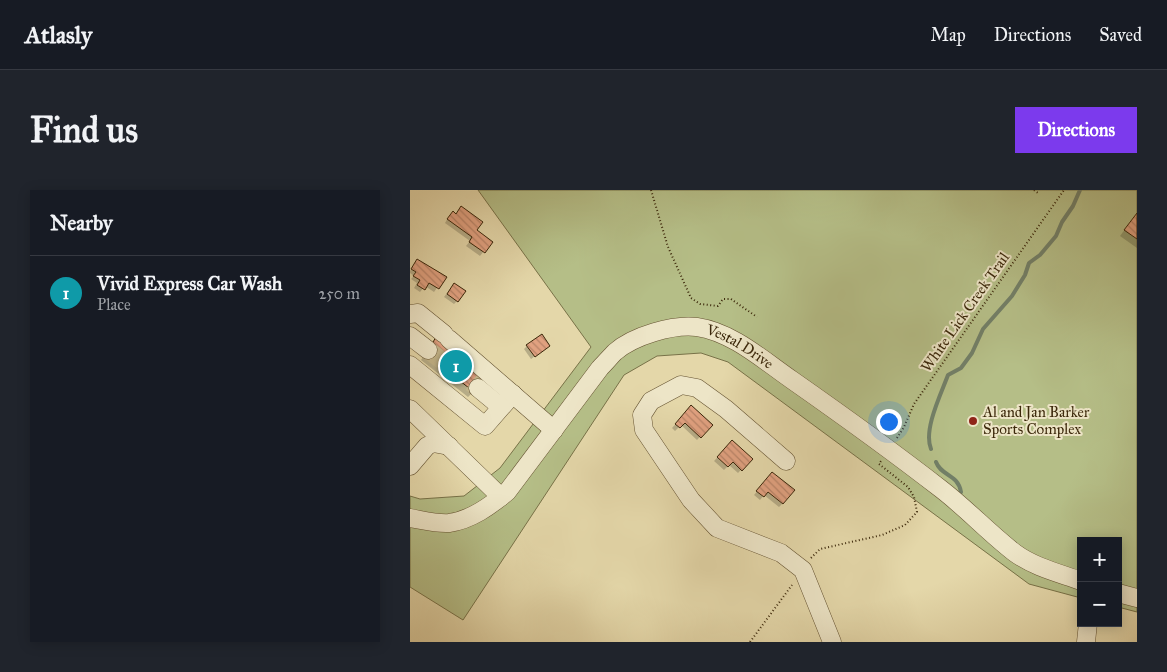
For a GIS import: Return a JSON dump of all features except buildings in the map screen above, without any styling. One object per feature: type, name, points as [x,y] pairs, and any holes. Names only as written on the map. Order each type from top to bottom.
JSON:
[{"type":"street","points":[[410,314],[418,313],[447,337],[507,401]]},
{"type":"street","name":"Vestal Drive","points":[[410,518],[448,523],[489,507],[507,492],[600,368],[616,351],[633,340],[653,333],[672,328],[695,327],[711,330],[738,343],[890,449],[948,494],[1016,553],[1036,565],[1077,580]]},
{"type":"street","points":[[410,336],[428,350]]},
{"type":"street","points":[[410,365],[485,426],[507,401]]},
{"type":"street","points":[[786,461],[726,409],[697,388],[681,385],[651,401],[642,415],[644,430],[691,500],[717,528],[781,553],[803,570],[832,642]]},
{"type":"street","points":[[478,388],[507,401],[554,430]]},
{"type":"street","points":[[410,409],[501,497]]},
{"type":"street","points":[[410,419],[421,430],[423,436],[413,449]]},
{"type":"street","points":[[410,466],[427,446],[433,443],[449,446]]},
{"type":"street","points":[[1122,594],[1137,598]]},
{"type":"street","points":[[1086,642],[1088,627]]},
{"type":"path","points":[[651,190],[668,247],[691,298],[700,304],[718,306],[723,299],[731,299],[757,317]]},
{"type":"path","points":[[1034,190],[1038,193]]},
{"type":"path","name":"White Lick Creek Trail","points":[[803,570],[814,554],[820,549],[882,535],[905,526],[917,512],[914,497],[908,487],[879,464],[904,428],[914,404],[1064,190]]},
{"type":"path","points":[[750,642],[803,570]]},
{"type":"green space","name":"Al and Jan Barker Sports Complex","points":[[478,190],[1137,190],[1137,612],[1122,608],[1122,537],[1077,537],[1077,597],[1029,584],[728,362],[701,353],[657,356],[624,375],[463,620],[410,587],[410,496],[420,499],[464,496],[500,468],[591,347]]},
{"type":"waterway","points":[[931,449],[929,441],[931,422],[948,375],[961,368],[972,353],[983,329],[1012,296],[1025,275],[1029,263],[1040,255],[1056,236],[1080,190]]},
{"type":"waterway","points":[[936,462],[938,467],[957,482],[961,492]]},
{"type":"tunnel","points":[[428,350],[478,388]]},
{"type":"place","name":"Vivid Express Car Wash","points":[[456,366]]},
{"type":"place","name":"Al and Jan Barker Sports Complex","points":[[973,421]]}]
